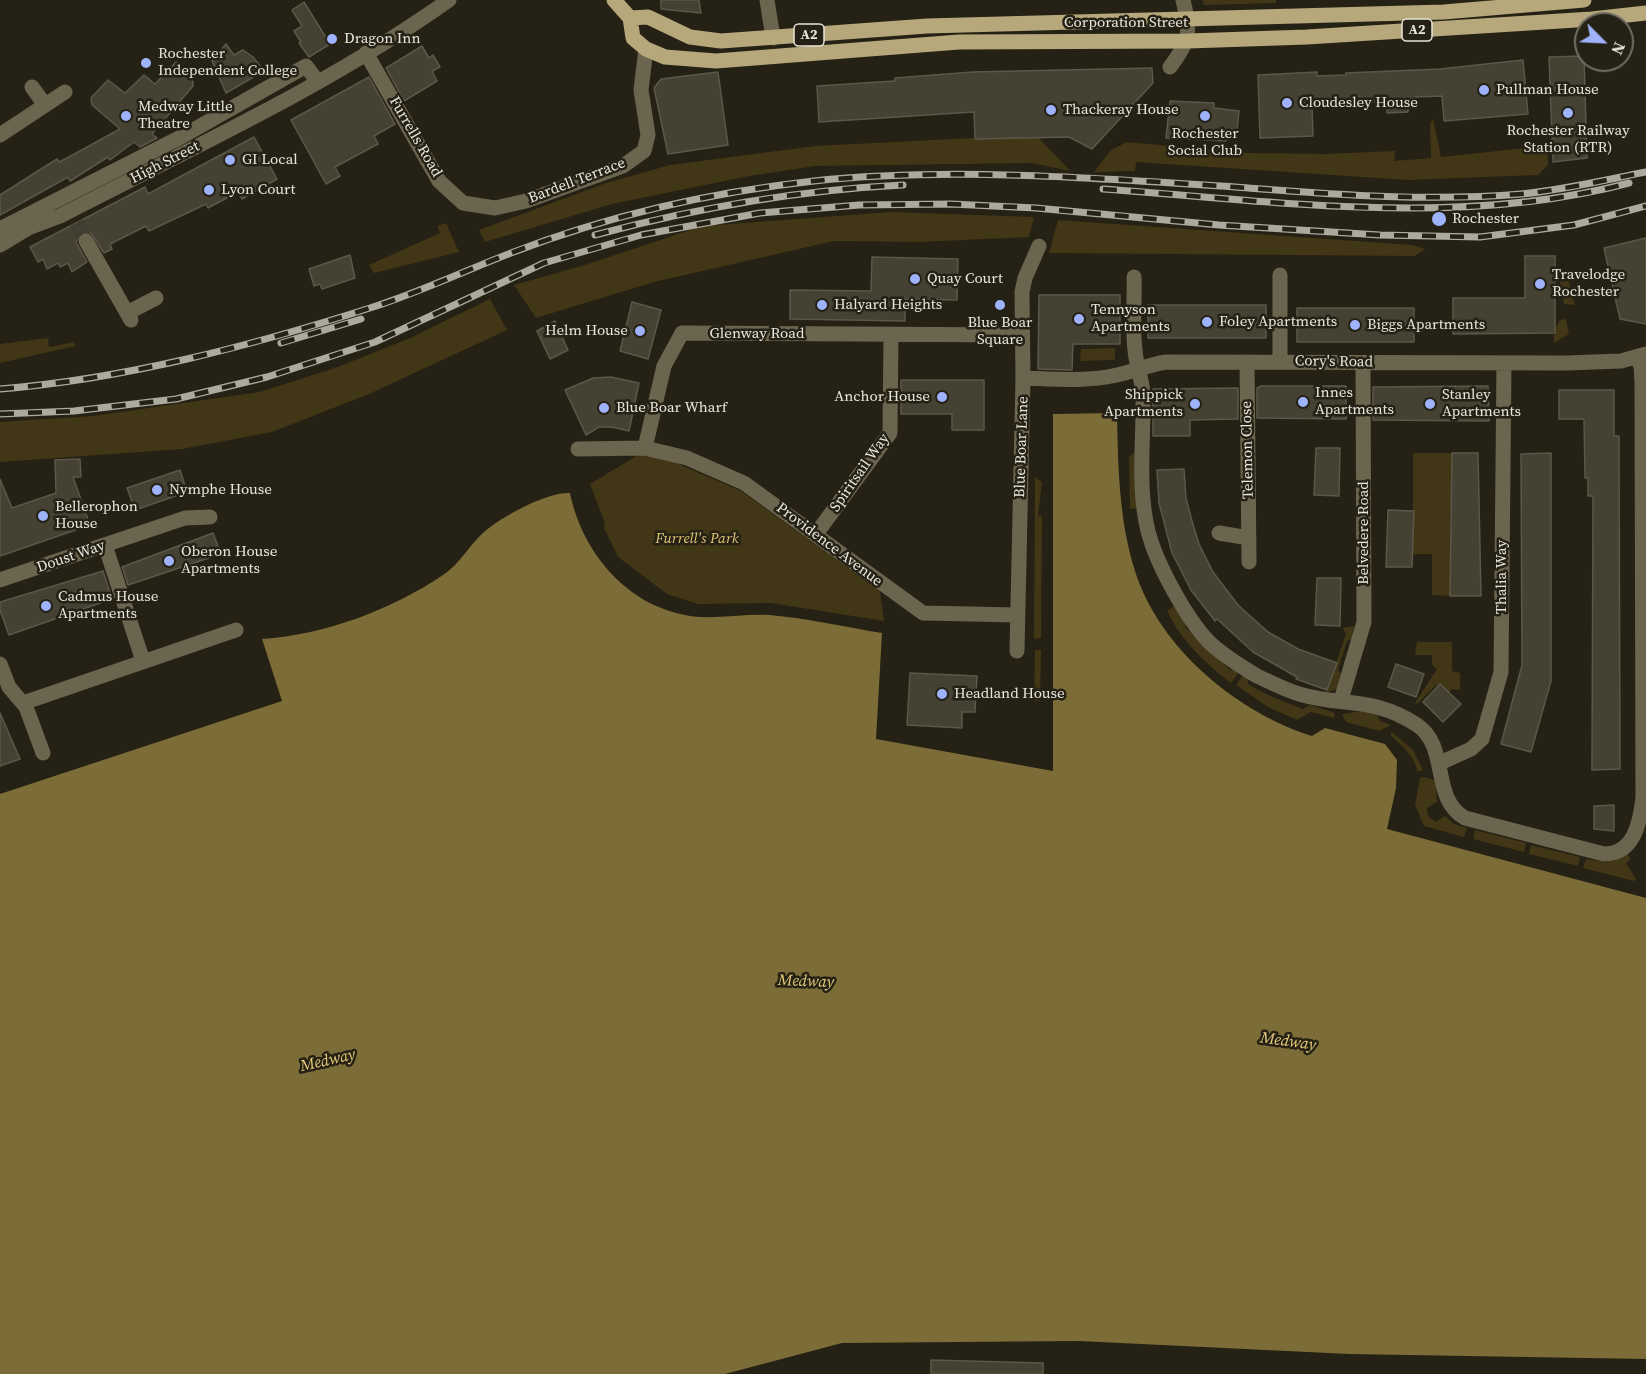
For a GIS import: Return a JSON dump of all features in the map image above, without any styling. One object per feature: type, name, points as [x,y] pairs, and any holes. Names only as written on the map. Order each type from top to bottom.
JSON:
[{"type":"main road","points":[[614,0],[630,18],[633,38],[646,49]]},
{"type":"main road","name":"Corporation Street","points":[[630,18],[648,17],[673,31],[700,40],[721,41],[938,26],[1444,12],[1584,0]]},
{"type":"main road","name":"Corporation Street","points":[[646,49],[674,59],[716,61],[959,42],[1188,41],[1335,36],[1593,19],[1646,13]]},
{"type":"street","name":"High Street","points":[[0,245],[28,228],[73,217],[397,36],[449,0]]},
{"type":"street","points":[[766,0],[773,38]]},
{"type":"street","points":[[1170,67],[1188,41],[1188,19],[1183,0]]},
{"type":"street","name":"Bardell Terrace","points":[[477,207],[501,208],[526,201],[623,166],[644,151],[648,135],[641,90],[646,49]]},
{"type":"street","name":"Furrells Road","points":[[366,53],[433,172],[453,195],[464,203],[477,207]]},
{"type":"street","points":[[0,229],[181,137],[306,66],[317,81]]},
{"type":"street","points":[[32,87],[45,105]]},
{"type":"street","points":[[0,135],[65,92]]},
{"type":"street","points":[[87,242],[129,317],[156,298]]},
{"type":"street","name":"Blue Boar Lane","points":[[1017,651],[1023,378],[1021,335],[1024,283],[1039,246]]},
{"type":"street","points":[[1280,275],[1280,362]]},
{"type":"street","points":[[1134,277],[1135,351],[1143,394],[1142,473],[1148,531],[1173,589],[1209,643],[1257,675],[1298,694],[1365,702],[1394,712],[1419,726],[1432,744],[1440,763],[1446,800],[1455,811],[1467,819],[1604,854],[1621,850],[1635,834],[1641,813],[1643,786],[1641,356]]},
{"type":"street","name":"Glenway Road","points":[[645,448],[664,366],[682,333],[1021,335]]},
{"type":"street","name":"Spiritsail Way","points":[[816,534],[890,433],[891,334]]},
{"type":"street","name":"Cory's Road","points":[[1023,378],[1091,380],[1119,375],[1139,366],[1166,362],[1612,362],[1641,356]]},
{"type":"street","name":"Telemon Close","points":[[1247,362],[1249,562]]},
{"type":"street","name":"Belvedere Road","points":[[1341,700],[1365,622],[1363,363]]},
{"type":"street","name":"Thalia Way","points":[[1440,763],[1471,749],[1482,739],[1501,672],[1504,363]]},
{"type":"street","points":[[578,449],[645,448]]},
{"type":"street","name":"Providence Avenue","points":[[645,448],[687,458],[730,476],[758,492],[923,613],[1017,615]]},
{"type":"street","name":"Doust Way","points":[[0,580],[185,518],[210,517]]},
{"type":"street","points":[[1219,533],[1249,538]]},
{"type":"street","points":[[105,545],[143,661]]},
{"type":"street","points":[[23,703],[236,630]]},
{"type":"street","points":[[0,664],[9,687],[23,703],[43,753]]},
{"type":"green space","points":[[1202,0],[1276,0],[1276,3],[1204,5]]},
{"type":"green space","points":[[1433,119],[1441,157],[1544,146],[1547,149],[1548,165],[1538,175],[1408,180],[1136,162],[1135,171],[1094,172],[1111,150],[1127,142],[1247,153],[1326,154],[1395,151],[1394,161],[1431,158],[1430,124]]},
{"type":"green space","points":[[972,138],[1039,138],[1070,171],[1032,163],[815,166],[749,176],[612,204],[485,242],[479,230],[606,183],[670,165],[815,146]]},
{"type":"green space","points":[[891,212],[1034,217],[1029,237],[920,242],[834,241],[654,282],[536,318],[514,285],[588,264],[702,226]]},
{"type":"green space","points":[[1058,220],[1413,245],[1425,249],[1415,256],[1049,253]]},
{"type":"green space","points":[[446,223],[459,252],[374,273],[369,265],[440,233],[437,226]]},
{"type":"green space","points":[[1567,275],[1575,305],[1564,304],[1559,277]]},
{"type":"green space","points":[[490,299],[507,330],[369,394],[272,432],[182,449],[0,462],[0,422],[93,416],[260,392],[338,367],[410,338]]},
{"type":"green space","points":[[1566,319],[1569,334],[1554,343],[1554,331],[1560,320]]},
{"type":"green space","points":[[48,338],[49,347],[74,342],[75,346],[0,363],[0,344]]},
{"type":"green space","points":[[1115,348],[1115,360],[1080,361],[1081,349]]},
{"type":"green space","name":"Furrell's Park","points":[[646,450],[741,491],[880,591],[884,621],[771,603],[698,604],[667,594],[618,557],[604,528],[605,523],[590,484]]},
{"type":"green space","points":[[1136,451],[1138,508],[1130,509],[1129,457]]},
{"type":"green space","points":[[1413,453],[1452,453],[1452,511],[1476,514],[1450,514],[1450,596],[1432,595],[1432,554],[1413,554]]},
{"type":"green space","points":[[1035,477],[1042,482],[1038,515],[1042,517],[1041,638],[1034,639]]},
{"type":"green space","points":[[1177,604],[1187,618],[1185,627],[1229,669],[1239,672],[1231,683],[1203,659],[1172,621],[1167,611]]},
{"type":"green space","points":[[1354,626],[1352,639],[1347,641],[1338,669],[1342,677],[1339,688],[1326,693],[1346,634],[1343,628]]},
{"type":"green space","points":[[1417,642],[1452,642],[1452,671],[1460,673],[1460,690],[1452,689],[1447,696],[1436,685],[1417,704],[1415,703],[1437,669],[1432,665],[1432,655],[1415,655]]},
{"type":"green space","points":[[1035,650],[1041,650],[1040,701],[1034,701]]},
{"type":"green space","points":[[1243,675],[1248,678],[1248,684],[1268,695],[1303,709],[1310,705],[1335,713],[1334,718],[1311,712],[1297,720],[1268,707],[1236,685]]},
{"type":"green space","points":[[1375,710],[1380,721],[1391,725],[1379,731],[1346,722],[1342,714]]},
{"type":"green space","points":[[1392,732],[1413,750],[1423,770],[1417,772],[1411,757],[1390,735]]},
{"type":"green space","points":[[1425,777],[1436,781],[1437,802],[1427,808],[1428,816],[1436,822],[1445,816],[1454,824],[1467,828],[1464,837],[1424,826],[1415,805],[1420,778]]},
{"type":"green space","points":[[1475,830],[1526,843],[1524,852],[1473,839]]},
{"type":"green space","points":[[1531,845],[1580,857],[1578,866],[1529,854]]},
{"type":"green space","points":[[1627,854],[1631,859],[1626,863],[1636,879],[1634,881],[1583,868],[1586,859],[1606,862]]},
{"type":"water","name":"Medway","points":[[1117,413],[1123,513],[1135,571],[1146,599],[1162,626],[1205,674],[1256,711],[1312,736],[1325,728],[1385,744],[1397,760],[1396,788],[1387,829],[1646,898],[1646,1359],[1349,1354],[1079,1341],[842,1343],[725,1374],[0,1374],[0,794],[282,701],[262,639],[309,632],[379,610],[423,588],[449,571],[484,532],[502,519],[549,496],[570,493],[586,538],[599,559],[614,577],[632,592],[653,604],[675,613],[700,617],[769,615],[812,620],[882,633],[876,739],[1053,771],[1053,414]]},
{"type":"building","points":[[661,0],[699,0],[701,13],[661,9]]},
{"type":"building","points":[[304,2],[330,44],[309,57],[294,31],[302,26],[292,10]]},
{"type":"building","points":[[226,44],[234,55],[243,50],[253,57],[264,71],[226,93],[212,61]]},
{"type":"building","points":[[422,46],[429,58],[433,55],[440,67],[432,71],[437,81],[404,101],[386,68]]},
{"type":"building","name":"Rochester Railway Station (RTR)","points":[[1574,56],[1574,72],[1584,72],[1587,158],[1553,162],[1549,57]]},
{"type":"building","points":[[1523,60],[1528,114],[1444,121],[1442,96],[1415,97],[1415,100],[1408,101],[1408,112],[1387,113],[1387,102],[1314,101],[1312,106],[1313,136],[1260,138],[1258,75],[1317,72],[1317,76],[1346,75],[1346,73],[1440,69]]},
{"type":"building","points":[[176,62],[193,78],[193,86],[152,134],[157,138],[140,147],[134,142],[110,160],[108,157],[70,181],[68,177],[0,215],[0,195],[57,159],[59,162],[120,129],[92,105],[91,98],[108,80],[125,93],[144,75],[155,84]]},
{"type":"building","name":"Thackeray House","points":[[1152,68],[1153,83],[1092,149],[1069,137],[975,139],[974,112],[819,122],[817,86],[895,81],[895,78],[973,72]]},
{"type":"building","points":[[718,72],[728,145],[668,154],[654,88],[661,79]]},
{"type":"building","name":"Rochester Independent College","points":[[369,77],[395,124],[374,136],[378,144],[335,167],[340,176],[326,184],[291,120]]},
{"type":"building","points":[[1170,101],[1214,103],[1214,108],[1239,111],[1237,131],[1227,130],[1226,141],[1166,138]]},
{"type":"building","points":[[254,137],[277,179],[242,199],[238,192],[208,208],[206,204],[149,231],[146,226],[110,244],[112,249],[104,253],[91,233],[82,232],[76,242],[87,262],[72,272],[68,263],[60,267],[58,263],[47,269],[43,259],[38,262],[30,247],[145,187],[148,194]]},
{"type":"building","points":[[1646,238],[1646,324],[1620,319],[1604,248]]},
{"type":"building","points":[[350,255],[355,278],[322,289],[320,284],[314,286],[309,269]]},
{"type":"building","name":"Travelodge Rochester","points":[[1525,256],[1555,256],[1555,333],[1453,334],[1453,298],[1525,298]]},
{"type":"building","name":"Quay Court","points":[[872,257],[958,259],[957,300],[905,299],[905,321],[790,319],[790,290],[871,291]]},
{"type":"building","name":"Tennyson Apartments","points":[[1039,295],[1120,295],[1120,344],[1073,344],[1072,370],[1038,369]]},
{"type":"building","name":"Helm House","points":[[632,302],[661,310],[648,359],[620,351]]},
{"type":"building","name":"Foley Apartments","points":[[1148,305],[1266,305],[1266,338],[1148,338]]},
{"type":"building","name":"Biggs Apartments","points":[[1297,308],[1414,308],[1414,342],[1297,342]]},
{"type":"building","points":[[555,321],[568,350],[550,359],[537,331]]},
{"type":"building","name":"Blue Boar Wharf","points":[[611,377],[639,383],[629,431],[599,427],[586,435],[565,390],[593,378]]},
{"type":"building","name":"Anchor House","points":[[901,380],[984,380],[984,430],[952,430],[952,414],[901,414]]},
{"type":"building","name":"Innes Apartments","points":[[1261,386],[1346,386],[1346,419],[1257,418],[1257,388]]},
{"type":"building","name":"Stanley Apartments","points":[[1488,386],[1489,421],[1373,420],[1373,387]]},
{"type":"building","name":"Shippick Apartments","points":[[1238,388],[1238,419],[1190,420],[1190,436],[1153,436],[1153,389]]},
{"type":"building","points":[[1559,390],[1614,390],[1614,436],[1619,436],[1620,769],[1592,770],[1593,496],[1588,496],[1588,478],[1585,478],[1584,419],[1559,419]]},
{"type":"building","points":[[1316,448],[1340,448],[1339,496],[1314,495]]},
{"type":"building","points":[[1452,453],[1478,453],[1481,596],[1450,596]]},
{"type":"building","points":[[1551,453],[1551,681],[1531,752],[1501,744],[1522,665],[1521,454]]},
{"type":"building","name":"Bellerophon House","points":[[80,459],[81,477],[73,477],[90,525],[0,556],[0,479],[12,508],[56,493],[55,460]]},
{"type":"building","points":[[1184,469],[1186,498],[1192,521],[1199,544],[1213,572],[1238,605],[1268,632],[1298,649],[1337,663],[1327,690],[1296,679],[1297,677],[1253,652],[1217,619],[1215,621],[1191,590],[1172,553],[1159,503],[1157,470]]},
{"type":"building","name":"Nymphe House","points":[[180,470],[187,492],[135,510],[127,488]]},
{"type":"building","points":[[1388,510],[1414,511],[1412,567],[1386,567]]},
{"type":"building","name":"Oberon House Apartments","points":[[213,533],[221,554],[128,585],[122,567]]},
{"type":"building","name":"Cadmus House Apartments","points":[[103,571],[112,599],[9,635],[0,610],[0,602]]},
{"type":"building","points":[[1317,578],[1341,578],[1340,626],[1315,625]]},
{"type":"building","points":[[1396,664],[1424,674],[1416,697],[1388,687]]},
{"type":"building","name":"Headland House","points":[[910,673],[977,676],[975,712],[962,712],[962,728],[907,725]]},
{"type":"building","points":[[1440,684],[1461,704],[1443,722],[1423,702]]},
{"type":"building","points":[[0,713],[20,759],[0,766]]},
{"type":"building","points":[[1614,805],[1614,831],[1594,829],[1594,806]]},
{"type":"building","points":[[931,1360],[1043,1363],[1043,1374],[931,1374]]},
{"type":"tunnel","points":[[76,223],[86,241]]},
{"type":"railway","points":[[0,389],[140,369],[233,348],[388,302],[511,253],[584,228],[660,207],[776,186],[865,177],[970,174],[1131,180],[1378,196],[1450,197],[1537,192],[1646,172]]},
{"type":"railway","points":[[1103,189],[1301,204],[1433,208],[1499,205],[1564,197],[1629,183]]},
{"type":"railway","points":[[595,235],[671,216],[748,202],[825,191],[903,185]]},
{"type":"railway","points":[[0,414],[74,411],[176,399],[267,377],[375,342],[544,263],[641,235],[760,213],[859,205],[951,204],[1036,208],[1219,225],[1380,235],[1480,237],[1574,225],[1646,206]]},
{"type":"railway","points":[[281,343],[361,319]]},
{"type":"place","name":"Dragon Inn","points":[[332,39]]},
{"type":"place","name":"Rochester Independent College","points":[[146,63]]},
{"type":"place","name":"Pullman House","points":[[1484,90]]},
{"type":"place","name":"Cloudesley House","points":[[1287,103]]},
{"type":"place","name":"Thackeray House","points":[[1051,110]]},
{"type":"place","name":"Rochester Railway Station (RTR)","points":[[1568,113]]},
{"type":"place","name":"Medway Little Theatre","points":[[126,116]]},
{"type":"place","name":"Rochester Social Club","points":[[1205,116]]},
{"type":"place","name":"GI Local","points":[[230,160]]},
{"type":"place","name":"Lyon Court","points":[[209,190]]},
{"type":"place","name":"Rochester","points":[[1439,219]]},
{"type":"place","name":"Quay Court","points":[[915,279]]},
{"type":"place","name":"Travelodge Rochester","points":[[1540,284]]},
{"type":"place","name":"Halyard Heights","points":[[822,305]]},
{"type":"place","name":"Blue Boar Square","points":[[1000,305]]},
{"type":"place","name":"Tennyson Apartments","points":[[1079,319]]},
{"type":"place","name":"Foley Apartments","points":[[1207,322]]},
{"type":"place","name":"Biggs Apartments","points":[[1355,325]]},
{"type":"place","name":"Helm House","points":[[640,331]]},
{"type":"place","name":"Anchor House","points":[[942,397]]},
{"type":"place","name":"Innes Apartments","points":[[1303,402]]},
{"type":"place","name":"Shippick Apartments","points":[[1195,404]]},
{"type":"place","name":"Stanley Apartments","points":[[1430,404]]},
{"type":"place","name":"Blue Boar Wharf","points":[[604,408]]},
{"type":"place","name":"Nymphe House","points":[[157,490]]},
{"type":"place","name":"Bellerophon House","points":[[43,516]]},
{"type":"place","name":"Oberon House Apartments","points":[[169,561]]},
{"type":"place","name":"Cadmus House Apartments","points":[[46,606]]},
{"type":"place","name":"Headland House","points":[[942,694]]}]
